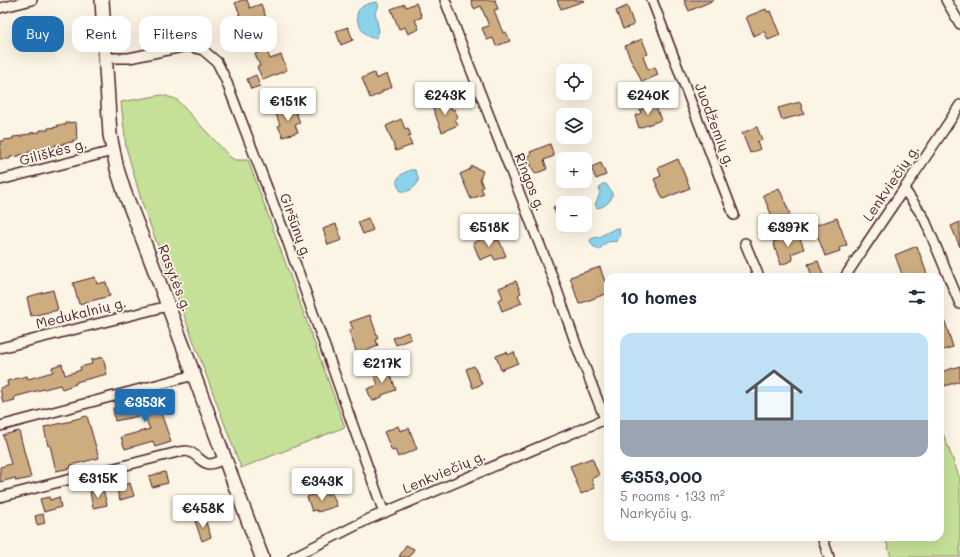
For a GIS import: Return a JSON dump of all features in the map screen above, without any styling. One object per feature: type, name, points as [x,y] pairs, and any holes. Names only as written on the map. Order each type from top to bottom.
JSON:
[{"type":"main road","name":"Rasytės g.","points":[[102,0],[110,135],[112,151],[117,169],[224,459],[262,557]]},
{"type":"street","points":[[0,8],[32,0]]},
{"type":"street","name":"Ringos g.","points":[[446,0],[476,84],[552,276],[577,347],[604,413]]},
{"type":"street","name":"Juodžemių g.","points":[[652,0],[734,216]]},
{"type":"street","points":[[946,0],[960,24]]},
{"type":"street","name":"Giršūnų g.","points":[[105,58],[128,58],[187,46],[203,50],[217,62],[226,78],[286,237],[384,513]]},
{"type":"street","name":"Lenkviečių g.","points":[[848,273],[960,105]]},
{"type":"street","name":"Giliškės g.","points":[[0,180],[112,151]]},
{"type":"street","points":[[904,189],[924,218],[960,304]]},
{"type":"street","points":[[745,243],[757,273]]},
{"type":"street","name":"Medukalnių g.","points":[[0,348],[168,306]]},
{"type":"street","points":[[0,426],[194,375]]},
{"type":"street","name":"Lenkviečių g.","points":[[293,557],[369,519],[604,419]]},
{"type":"street","points":[[0,497],[178,452],[188,452],[194,454],[208,464],[224,459]]},
{"type":"street","points":[[823,541],[829,557]]},
{"type":"green space","points":[[162,95],[176,99],[230,157],[235,160],[248,160],[345,427],[241,468],[142,203],[126,147],[121,102]]},
{"type":"green space","points":[[944,436],[960,479],[960,557],[891,557],[886,541],[944,541]]},
{"type":"water","points":[[377,2],[378,7],[375,12],[379,31],[377,37],[372,38],[366,34],[360,26],[357,13],[360,8]]},
{"type":"water","points":[[410,170],[415,170],[418,178],[417,184],[409,191],[401,191],[397,184],[398,178]]},
{"type":"water","points":[[602,184],[606,184],[612,192],[612,196],[608,203],[597,208],[595,205],[600,193],[599,189]]},
{"type":"water","points":[[619,228],[620,236],[617,241],[607,243],[598,250],[592,245],[590,240]]},
{"type":"building","points":[[242,0],[247,0],[250,8],[261,4],[266,16],[238,16],[240,14],[235,3]]},
{"type":"building","points":[[471,0],[496,0],[498,9],[494,10],[503,33],[506,32],[510,41],[496,46],[493,38],[487,40],[482,28],[489,26],[481,6],[474,9]]},
{"type":"building","points":[[557,0],[584,0],[584,1],[561,9]]},
{"type":"building","points":[[684,0],[714,0],[689,11]]},
{"type":"building","points":[[416,3],[422,17],[415,20],[419,29],[408,34],[405,27],[399,29],[391,9],[405,4],[406,7]]},
{"type":"building","points":[[627,6],[634,25],[623,29],[616,11]]},
{"type":"building","points":[[766,9],[767,12],[770,11],[780,35],[768,40],[764,31],[754,36],[746,17]]},
{"type":"building","points":[[348,27],[353,40],[341,45],[336,31]]},
{"type":"building","points":[[642,39],[648,54],[643,56],[648,70],[655,67],[658,75],[642,82],[625,46]]},
{"type":"building","points":[[259,52],[267,52],[270,59],[281,55],[287,70],[263,80],[257,67],[260,66],[255,54]]},
{"type":"building","points":[[374,73],[376,79],[387,74],[392,87],[370,98],[362,78]]},
{"type":"building","points":[[256,75],[260,86],[251,89],[247,79]]},
{"type":"building","points":[[448,100],[452,110],[454,109],[458,117],[455,119],[458,125],[442,132],[432,106]]},
{"type":"building","points":[[800,102],[804,114],[782,120],[778,108]]},
{"type":"building","points":[[655,104],[661,120],[639,128],[635,116],[641,113],[640,110]]},
{"type":"building","points":[[294,107],[300,123],[295,125],[298,132],[283,137],[278,126],[280,125],[276,114]]},
{"type":"building","points":[[401,119],[405,129],[408,128],[411,136],[408,137],[412,145],[396,151],[386,126]]},
{"type":"building","points":[[76,122],[77,140],[73,140],[73,142],[37,150],[37,152],[28,152],[28,154],[10,157],[10,159],[0,159],[0,141],[13,139],[13,137],[31,134],[30,133],[40,132],[40,130],[48,130],[48,128],[58,127],[57,125],[66,125],[66,123]]},
{"type":"building","points":[[757,127],[762,140],[757,142],[760,149],[750,153],[742,133]]},
{"type":"building","points":[[550,144],[554,156],[544,160],[547,169],[535,174],[527,157],[531,155],[530,152]]},
{"type":"building","points":[[678,159],[690,188],[663,199],[654,179],[661,176],[658,168]]},
{"type":"building","points":[[601,163],[606,175],[596,179],[592,167]]},
{"type":"building","points":[[472,166],[483,171],[480,179],[483,187],[481,188],[484,194],[471,199],[460,174],[469,170]]},
{"type":"building","points":[[779,188],[790,214],[774,221],[763,195]]},
{"type":"building","points":[[556,206],[556,214],[553,207]]},
{"type":"building","points":[[368,218],[373,230],[363,234],[358,222]]},
{"type":"building","points":[[837,218],[847,245],[839,248],[840,251],[825,256],[814,226]]},
{"type":"building","points":[[960,222],[960,247],[951,226]]},
{"type":"building","points":[[336,224],[342,240],[328,245],[323,229]]},
{"type":"building","points":[[798,233],[804,249],[791,254],[793,260],[781,265],[773,242]]},
{"type":"building","points":[[492,235],[495,241],[499,240],[506,256],[495,260],[492,255],[480,260],[473,243]]},
{"type":"building","points":[[917,246],[927,273],[902,273],[895,255]]},
{"type":"building","points":[[818,261],[822,273],[811,273],[808,264]]},
{"type":"building","points":[[600,267],[604,279],[604,295],[579,304],[570,277]]},
{"type":"building","points":[[95,277],[97,284],[106,282],[110,296],[79,304],[73,283]]},
{"type":"building","points":[[516,281],[521,293],[518,295],[522,303],[502,311],[498,300],[503,298],[499,288]]},
{"type":"building","points":[[53,290],[58,310],[31,316],[27,297]]},
{"type":"building","points":[[370,315],[378,338],[376,340],[378,346],[357,354],[349,331],[353,329],[350,322]]},
{"type":"building","points":[[944,318],[953,347],[944,350]]},
{"type":"building","points":[[408,332],[411,339],[396,345],[393,338]]},
{"type":"building","points":[[507,352],[508,355],[514,352],[518,363],[501,370],[496,356]]},
{"type":"building","points":[[103,357],[107,374],[76,382],[76,384],[62,389],[60,385],[14,397],[15,400],[3,403],[0,388],[8,386],[7,381],[27,376],[28,379],[53,372],[52,367],[62,364],[65,375],[81,370],[80,367],[92,364],[91,360]]},
{"type":"building","points":[[388,366],[396,390],[382,395],[382,397],[372,401],[367,389],[378,385],[373,371]]},
{"type":"building","points":[[474,366],[482,384],[473,388],[466,369]]},
{"type":"building","points":[[960,366],[960,381],[945,386],[944,371]]},
{"type":"building","points":[[156,396],[171,442],[155,447],[153,441],[125,449],[121,437],[150,429],[144,415],[115,421],[113,408],[136,404]]},
{"type":"building","points":[[87,416],[99,458],[71,465],[71,468],[56,471],[44,427]]},
{"type":"building","points":[[398,426],[400,431],[409,428],[417,449],[398,457],[395,450],[392,451],[384,432]]},
{"type":"building","points":[[19,431],[31,478],[16,481],[15,478],[0,482],[0,467],[11,464],[3,435]]},
{"type":"building","points":[[592,458],[599,475],[591,479],[595,488],[581,494],[570,466]]},
{"type":"building","points":[[165,472],[168,483],[152,487],[149,476]]},
{"type":"building","points":[[130,483],[134,496],[120,500],[116,487]]},
{"type":"building","points":[[103,489],[107,505],[93,508],[90,492]]},
{"type":"building","points":[[326,491],[327,495],[332,493],[337,506],[318,512],[317,510],[312,511],[307,497]]},
{"type":"building","points":[[49,497],[50,500],[59,497],[61,507],[44,512],[40,499]]},
{"type":"building","points":[[43,514],[45,523],[37,525],[35,516]]},
{"type":"building","points":[[204,517],[211,537],[202,541],[195,521]]},
{"type":"building","points":[[406,545],[414,549],[409,557],[399,557]]}]
